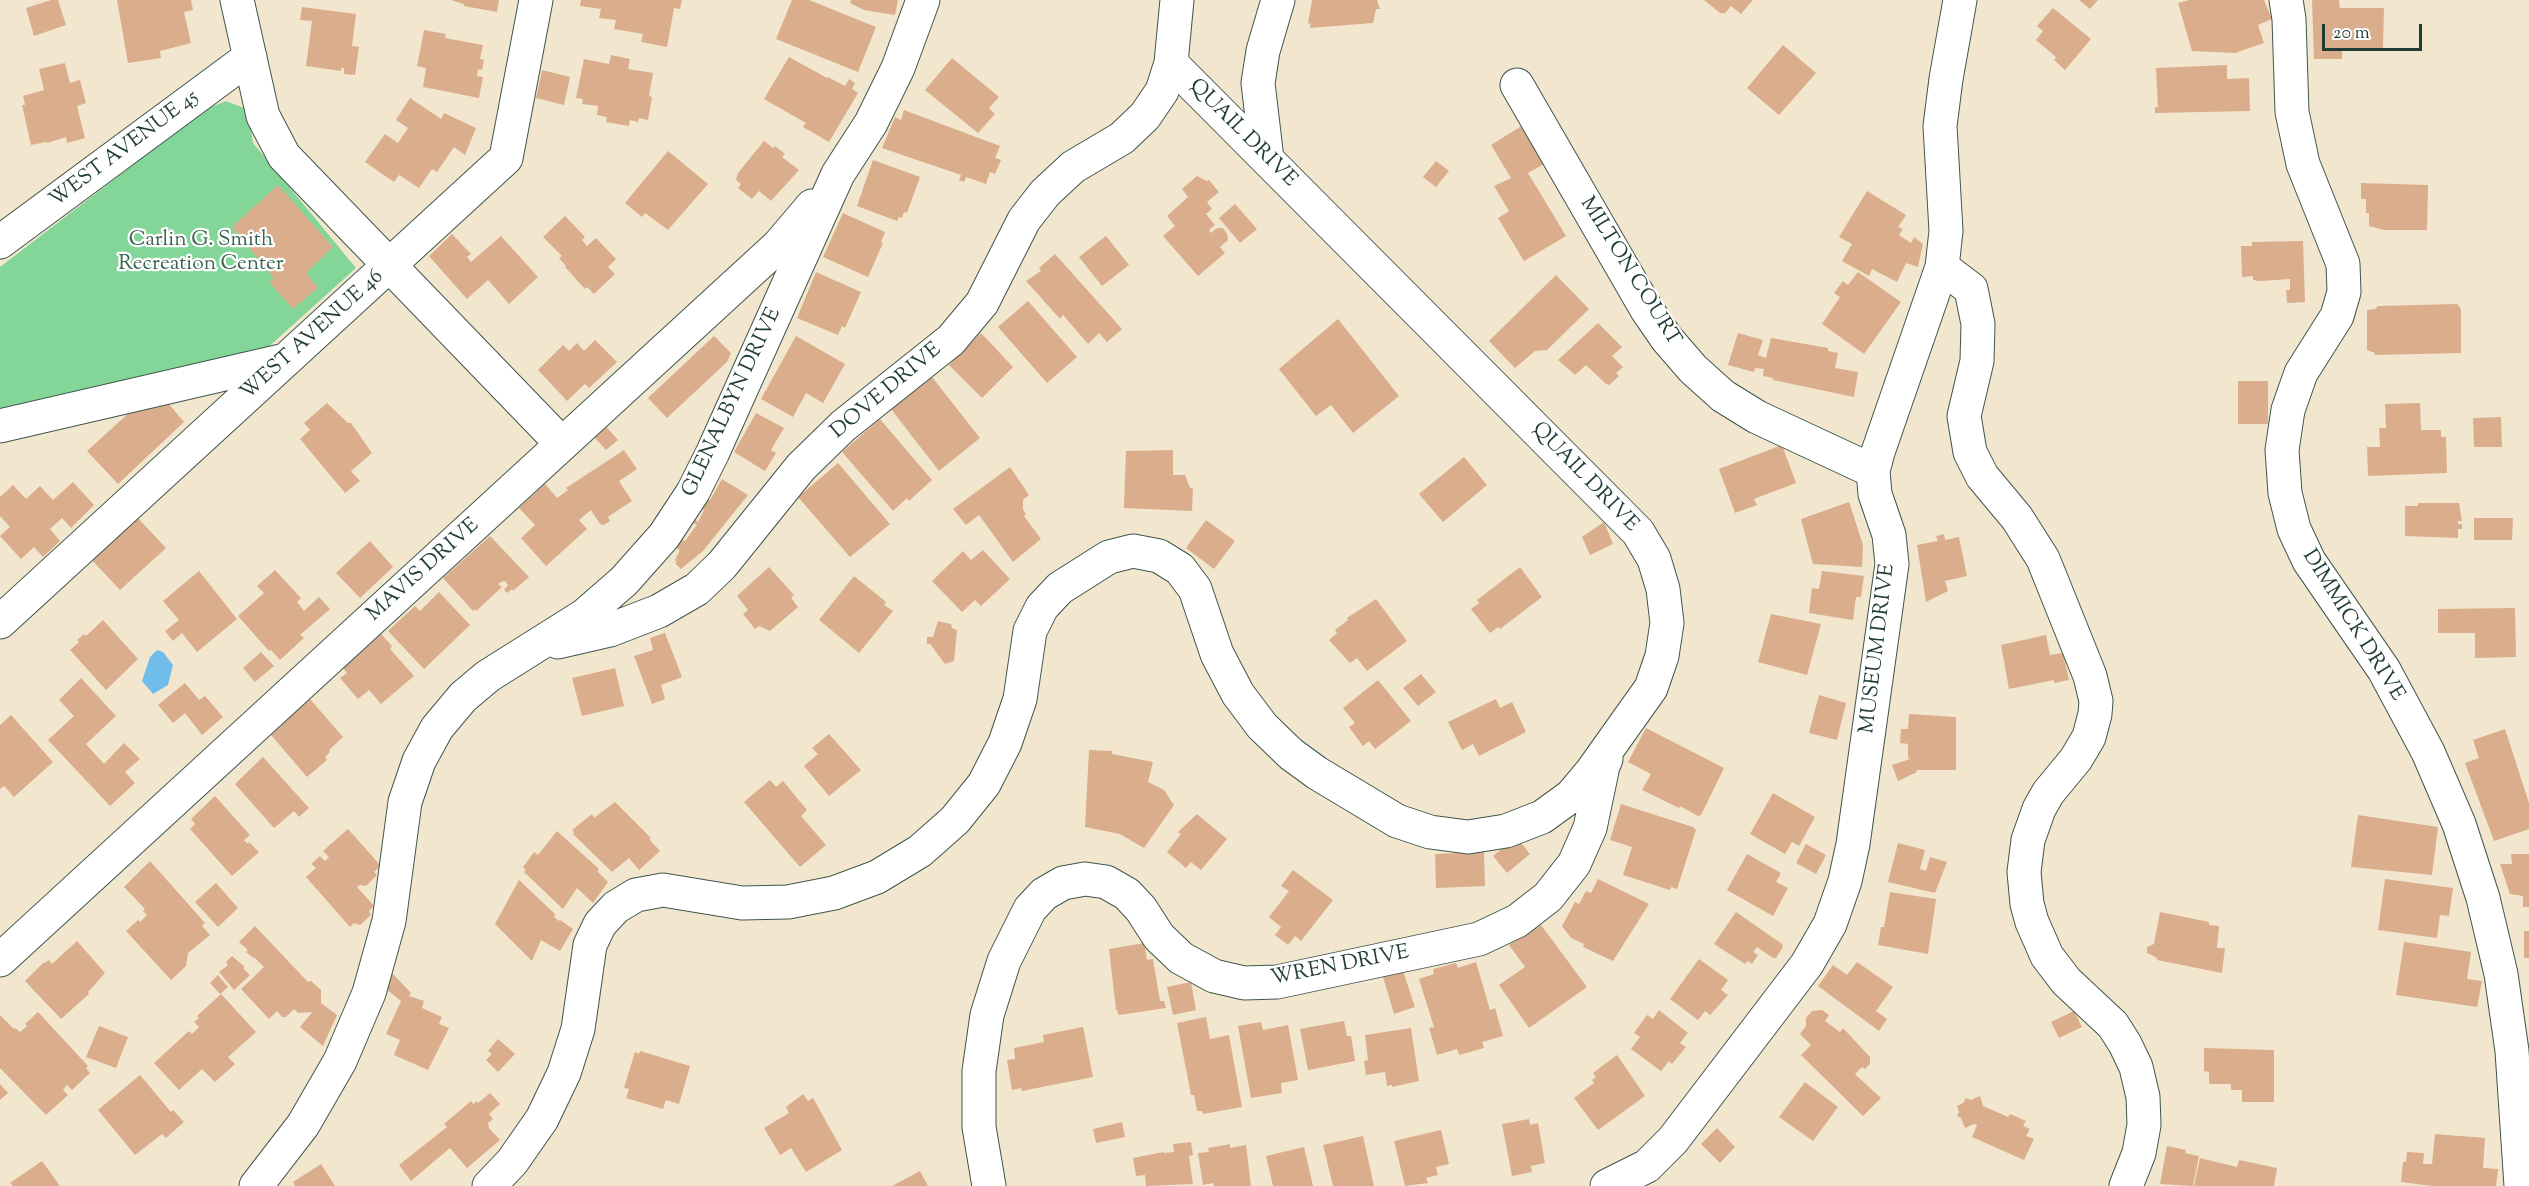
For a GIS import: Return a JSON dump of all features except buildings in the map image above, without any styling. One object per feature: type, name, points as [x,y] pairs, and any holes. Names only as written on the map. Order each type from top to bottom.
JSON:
[{"type":"street","points":[[237,0],[263,116],[284,156],[562,444]]},
{"type":"street","name":"WEST AVENUE 46","points":[[0,622],[506,158],[536,0]]},
{"type":"street","name":"GLENALBYN DRIVE","points":[[256,1186],[303,1125],[340,1061],[369,993],[389,921],[405,802],[419,761],[437,728],[463,697],[488,676],[585,615],[624,581],[664,536],[693,492],[713,452],[838,174],[871,123],[894,77],[923,0]]},
{"type":"street","name":"QUAIL DRIVE","points":[[489,1186],[512,1162],[542,1119],[564,1073],[578,1029],[590,945],[600,924],[616,907],[636,895],[663,890],[742,903],[788,902],[834,894],[877,877],[920,851],[955,820],[984,784],[1005,743],[1020,699],[1030,631],[1042,607],[1060,588],[1109,557],[1133,551],[1159,556],[1180,569],[1195,589],[1217,654],[1238,694],[1262,726],[1291,754],[1317,773],[1396,821],[1430,832],[1468,837],[1506,831],[1542,817],[1571,796],[1615,740],[1651,688],[1662,656],[1667,623],[1660,579],[1654,559],[1638,532],[1171,63],[1177,0]]},
{"type":"street","points":[[1267,159],[1258,83],[1263,51],[1278,0]]},
{"type":"street","name":"MUSEUM DRIVE","points":[[1607,1186],[1647,1166],[1673,1140],[1808,964],[1834,913],[1845,881],[1853,844],[1892,564],[1888,535],[1875,494],[1873,471],[1942,267],[1946,231],[1940,126],[1960,0]]},
{"type":"street","name":"DIMMICK DRIVE","points":[[2286,0],[2289,19],[2292,112],[2303,164],[2343,264],[2344,292],[2337,316],[2301,373],[2288,410],[2282,450],[2284,493],[2294,529],[2309,561],[2384,670],[2428,752],[2459,824],[2483,898],[2501,974],[2512,1051],[2522,1186]]},
{"type":"street","name":"WEST AVENUE 45","points":[[0,242],[250,57]]},
{"type":"street","name":"DOVE DRIVE","points":[[539,646],[610,630],[659,611],[697,588],[722,565],[801,467],[843,426],[951,340],[982,303],[1024,220],[1045,193],[1073,168],[1122,138],[1145,116],[1162,91],[1171,63]]},
{"type":"street","name":"MILTON COURT","points":[[1517,86],[1647,310],[1667,339],[1693,369],[1723,396],[1757,417],[1873,471]]},
{"type":"street","name":"MAVIS DRIVE","points":[[0,960],[778,246],[838,174]]},
{"type":"street","points":[[1942,267],[1971,290],[1978,324],[1977,361],[1965,416],[1970,452],[1982,476],[2017,518],[2043,559],[2090,676],[2096,701],[2089,737],[2076,759],[2048,793],[2039,809],[2028,840],[2024,872],[2027,904],[2047,956],[2066,981],[2113,1025],[2136,1067],[2143,1097],[2144,1125],[2139,1153],[2126,1186]]},
{"type":"street","points":[[0,426],[286,360]]},
{"type":"street","name":"WREN DRIVE","points":[[989,1186],[980,1127],[979,1071],[987,1015],[1004,961],[1030,909],[1044,894],[1063,883],[1085,879],[1106,882],[1126,894],[1141,909],[1158,937],[1181,958],[1214,976],[1244,983],[1277,982],[1479,939],[1517,921],[1548,897],[1574,864],[1590,828],[1603,765],[1615,740]]},
{"type":"green space","name":"Carlin G. Smith Recreation Center","points":[[226,101],[244,108],[250,124],[253,143],[356,268],[264,351],[0,412],[0,267],[206,109]]},
{"type":"water","points":[[157,650],[163,652],[173,665],[168,685],[153,694],[142,681],[150,657]]}]
